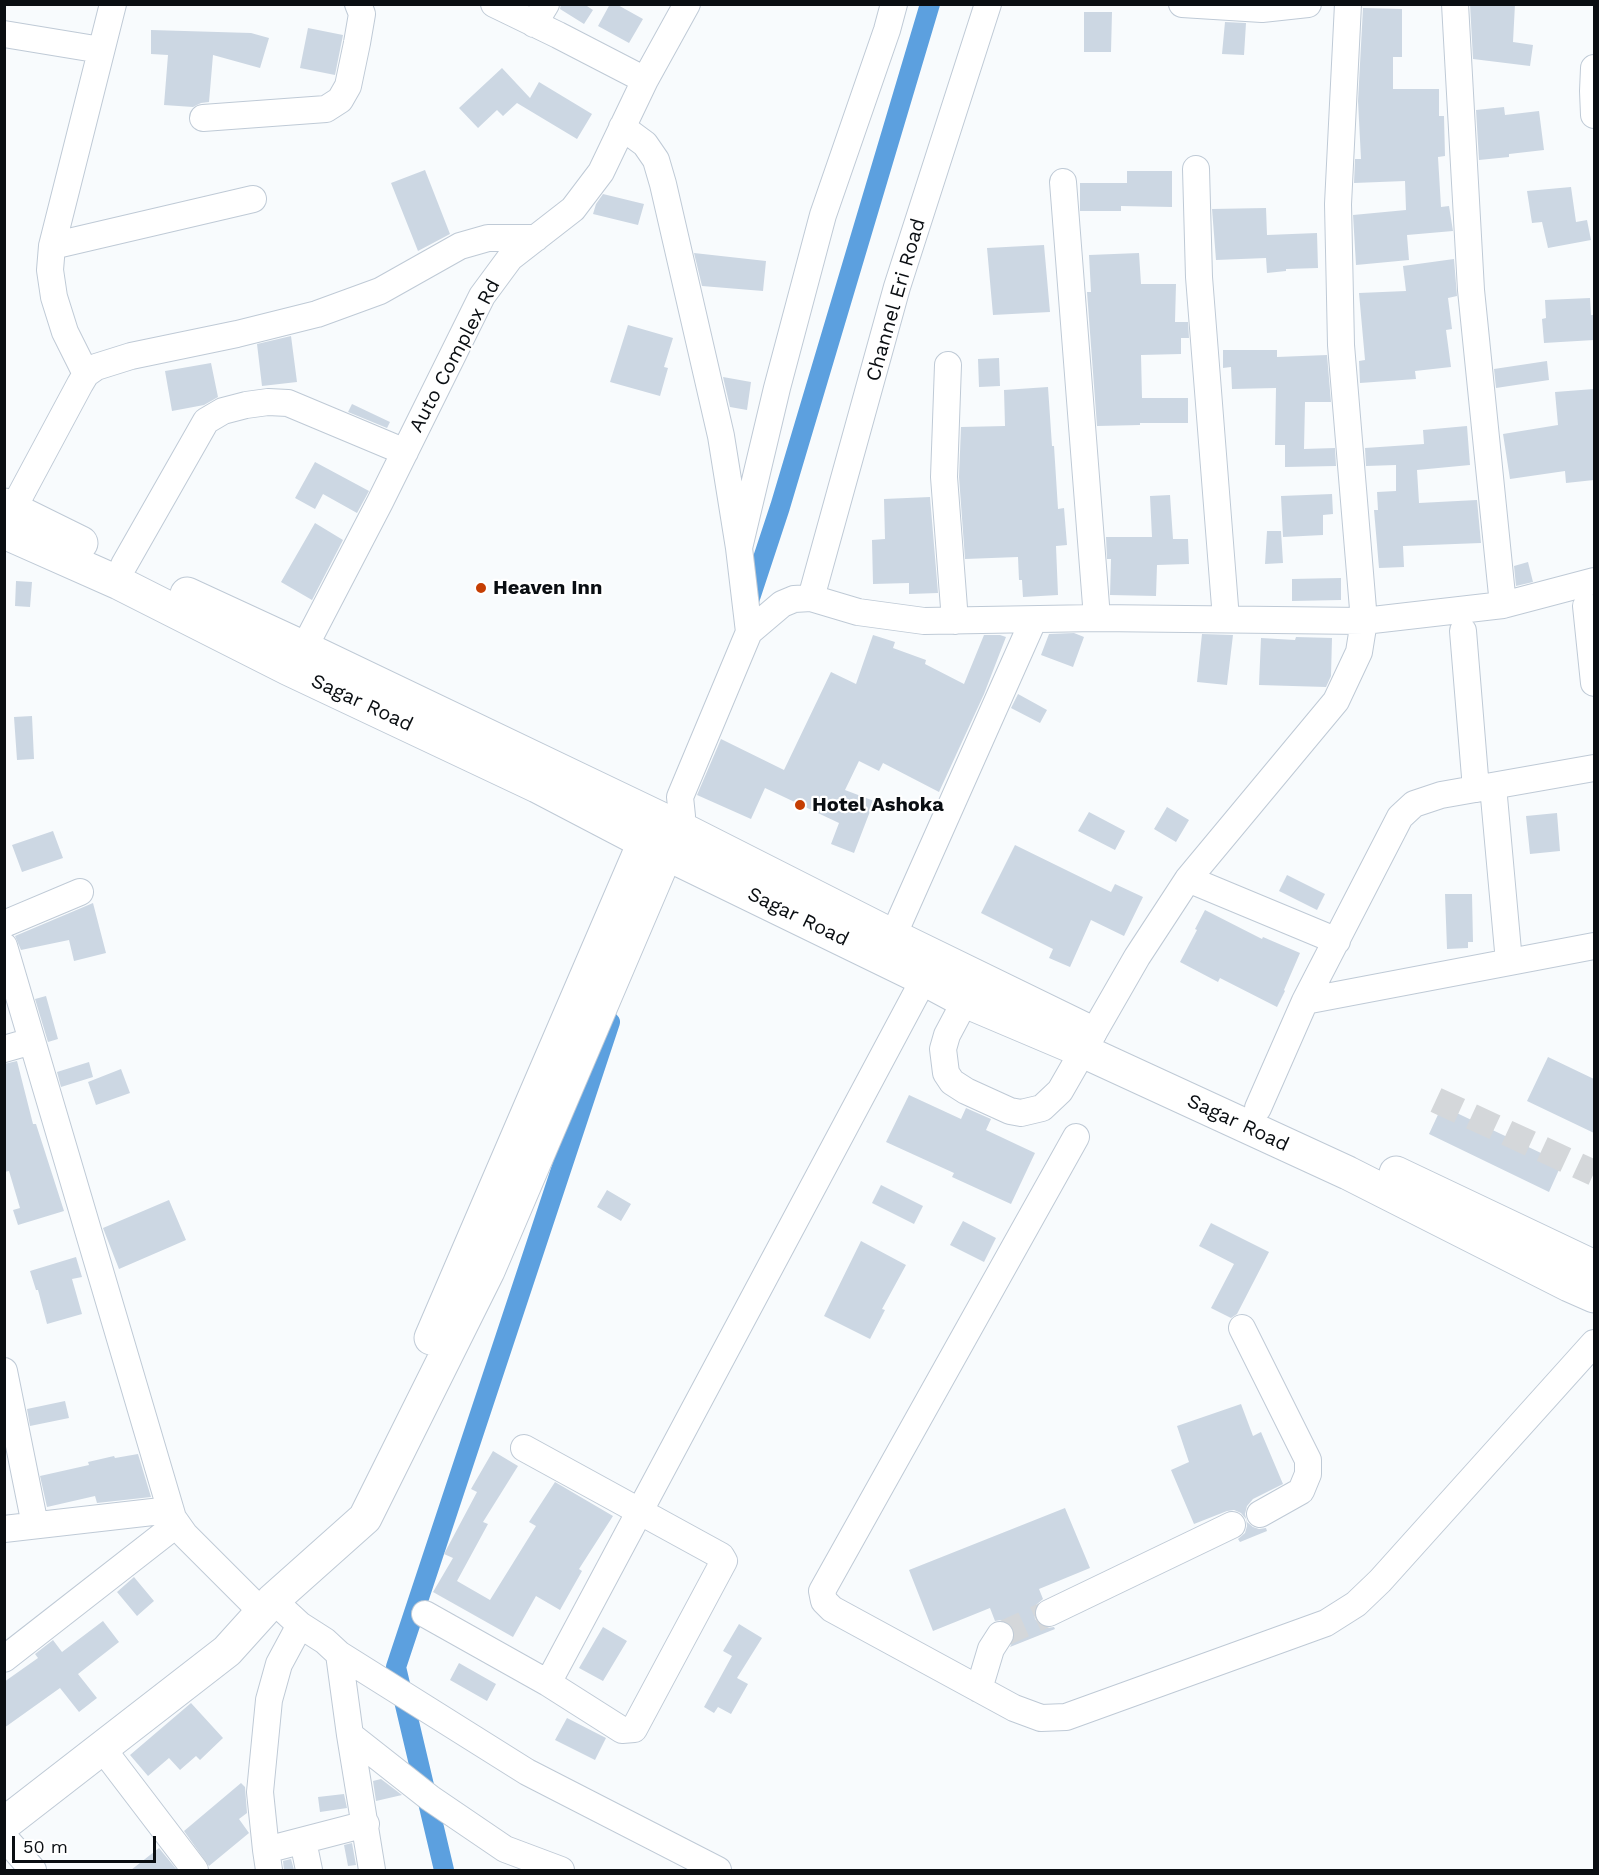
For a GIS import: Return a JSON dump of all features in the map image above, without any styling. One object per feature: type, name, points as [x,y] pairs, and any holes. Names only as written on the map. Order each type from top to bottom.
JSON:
[{"type":"main road","name":"Sagar Road","points":[[7,515],[124,565],[304,648],[665,827],[893,936],[930,968]]},
{"type":"main road","name":"Sagar Road","points":[[7,515],[119,583],[287,668],[537,786],[665,827],[971,989],[1088,1042],[1594,1296]]},
{"type":"main road","points":[[4,1824],[227,1651],[268,1606],[365,1518],[488,1271],[665,827]]},
{"type":"main road","name":"Sagar Road","points":[[1088,1042],[1258,1108],[1594,1267]]},
{"type":"street","points":[[86,374],[64,332],[54,297],[50,270],[52,246],[113,4]]},
{"type":"street","points":[[203,118],[326,109],[340,100],[348,86],[357,43],[362,14],[358,4]]},
{"type":"street","points":[[494,4],[540,14],[645,80]]},
{"type":"street","name":"Auto Complex Rd","points":[[304,648],[482,296],[510,258],[573,209],[601,172],[645,80],[687,4]]},
{"type":"street","points":[[739,548],[777,388],[823,215],[888,30],[894,4]]},
{"type":"street","name":"Channel Eri Road","points":[[811,598],[897,287],[988,4]]},
{"type":"street","points":[[1182,4],[1262,9],[1308,4]]},
{"type":"street","points":[[971,989],[947,1035],[943,1049],[946,1073],[952,1082],[966,1091],[1010,1111],[1033,1112],[1042,1108],[1060,1091],[1137,957],[1188,879],[1336,701],[1359,652],[1364,621],[1341,345],[1338,204],[1348,4]]},
{"type":"street","points":[[1455,4],[1471,290],[1503,605]]},
{"type":"street","points":[[4,34],[102,50]]},
{"type":"street","points":[[1594,68],[1594,115]]},
{"type":"street","points":[[622,128],[645,144],[656,160],[721,436],[739,548],[749,632]]},
{"type":"street","points":[[1196,169],[1199,277],[1226,619]]},
{"type":"street","points":[[1062,182],[1097,618]]},
{"type":"street","points":[[52,246],[253,199]]},
{"type":"street","points":[[7,515],[86,374],[96,367],[131,356],[237,334],[316,314],[380,291],[460,246],[488,238],[536,238]]},
{"type":"street","points":[[948,365],[944,477],[955,621]]},
{"type":"street","points":[[124,565],[206,421],[222,411],[268,402],[288,403],[405,452]]},
{"type":"street","points":[[665,827],[749,632],[782,604],[794,599],[811,598],[858,612],[924,621],[1033,621],[1097,618],[1364,621],[1503,605],[1594,581]]},
{"type":"street","points":[[1586,606],[1594,683]]},
{"type":"street","points":[[893,936],[1033,621]]},
{"type":"street","points":[[1463,631],[1509,962]]},
{"type":"street","points":[[1258,1108],[1305,1001],[1400,817],[1414,804],[1441,795],[1594,768]]},
{"type":"street","points":[[1188,879],[1336,941]]},
{"type":"street","points":[[4,924],[80,892]]},
{"type":"street","points":[[4,946],[174,1517],[185,1535],[268,1606],[325,1641],[339,1654],[527,1772],[718,1870]]},
{"type":"street","points":[[1305,1001],[1594,946]]},
{"type":"street","points":[[548,1683],[930,968]]},
{"type":"street","points":[[4,1049],[32,1041]]},
{"type":"street","points":[[1076,1137],[822,1591],[824,1601],[832,1609],[1014,1708],[1041,1718],[1066,1717],[1326,1623],[1356,1604],[1380,1581],[1594,1343]]},
{"type":"street","points":[[1242,1328],[1308,1460],[1308,1474],[1301,1491],[1260,1514]]},
{"type":"street","points":[[4,1371],[35,1525]]},
{"type":"street","points":[[424,1614],[548,1683],[622,1730],[634,1729],[724,1561],[722,1556],[524,1448]]},
{"type":"street","points":[[4,1528],[174,1517]]},
{"type":"street","points":[[4,1659],[174,1517]]},
{"type":"street","points":[[1048,1613],[1232,1525]]},
{"type":"street","points":[[300,1625],[279,1664],[269,1700],[260,1792],[268,1860],[303,1841],[366,1824]]},
{"type":"street","points":[[979,1689],[992,1649],[1000,1635]]},
{"type":"street","points":[[4,1641],[31,1638]]},
{"type":"street","points":[[339,1654],[372,1870]]},
{"type":"street","points":[[350,1735],[505,1860],[561,1870]]},
{"type":"street","points":[[102,1748],[195,1870]]},
{"type":"street","points":[[4,1837],[33,1870]]},
{"type":"street","points":[[303,1841],[309,1870]]},
{"type":"building","points":[[561,4],[584,4],[593,10],[584,24],[560,9]]},
{"type":"building","points":[[610,4],[616,4],[643,19],[629,43],[598,26]]},
{"type":"building","points":[[1470,4],[1515,4],[1513,42],[1533,45],[1530,66],[1473,59]]},
{"type":"building","points":[[1363,8],[1402,9],[1402,57],[1393,57],[1393,89],[1439,89],[1439,116],[1444,116],[1445,156],[1438,157],[1441,207],[1449,206],[1453,231],[1407,235],[1409,260],[1356,265],[1353,215],[1406,210],[1405,181],[1354,183],[1355,159],[1361,159],[1358,101]]},
{"type":"building","points":[[1084,12],[1112,12],[1111,52],[1084,52]]},
{"type":"building","points":[[1225,22],[1246,23],[1244,55],[1222,54]]},
{"type":"building","points":[[308,28],[343,35],[335,75],[300,68]]},
{"type":"building","points":[[151,30],[251,33],[269,38],[260,68],[213,55],[209,102],[193,107],[164,105],[168,55],[151,54]]},
{"type":"building","points":[[502,68],[530,98],[539,82],[592,114],[577,139],[517,103],[503,116],[497,110],[478,128],[459,108]]},
{"type":"building","points":[[1504,107],[1505,115],[1539,111],[1544,150],[1479,160],[1476,110]]},
{"type":"building","points":[[425,170],[450,234],[418,251],[391,183]]},
{"type":"building","points":[[1127,171],[1172,171],[1172,207],[1121,206],[1121,211],[1080,211],[1080,183],[1127,183]]},
{"type":"building","points":[[1571,187],[1576,222],[1587,220],[1591,240],[1548,248],[1542,222],[1532,223],[1527,191]]},
{"type":"building","points":[[603,194],[644,204],[638,225],[593,214]]},
{"type":"building","points":[[1266,208],[1267,235],[1317,233],[1318,268],[1286,269],[1286,271],[1267,273],[1266,258],[1216,260],[1212,209]]},
{"type":"building","points":[[1044,245],[1050,312],[993,315],[987,248]]},
{"type":"building","points":[[694,253],[766,261],[763,291],[702,286]]},
{"type":"building","points":[[1139,253],[1141,284],[1176,284],[1175,322],[1188,322],[1189,338],[1181,338],[1181,354],[1141,355],[1142,398],[1188,398],[1188,423],[1097,426],[1087,292],[1091,292],[1089,255]]},
{"type":"building","points":[[1454,259],[1457,296],[1448,298],[1452,329],[1446,330],[1451,367],[1415,371],[1416,379],[1360,383],[1359,361],[1365,360],[1359,293],[1406,291],[1403,266]]},
{"type":"building","points":[[1590,298],[1591,315],[1594,315],[1594,340],[1544,343],[1542,319],[1546,318],[1545,300]]},
{"type":"building","points":[[628,325],[673,338],[664,367],[668,368],[660,396],[610,382]]},
{"type":"building","points":[[291,336],[297,382],[262,386],[257,344]]},
{"type":"building","points":[[1223,350],[1277,350],[1277,357],[1327,355],[1331,402],[1305,402],[1304,449],[1335,448],[1336,466],[1285,467],[1285,445],[1275,445],[1276,388],[1232,389],[1231,367],[1223,368]]},
{"type":"building","points":[[999,358],[1000,386],[979,387],[978,359]]},
{"type":"building","points":[[1547,361],[1549,380],[1496,388],[1494,369]]},
{"type":"building","points":[[211,363],[218,397],[204,405],[172,411],[165,371]]},
{"type":"building","points":[[723,377],[751,382],[747,410],[730,407]]},
{"type":"building","points":[[1048,387],[1058,509],[1064,508],[1067,545],[1056,546],[1058,595],[1023,597],[1022,580],[1019,580],[1018,557],[965,559],[959,477],[961,427],[1005,426],[1004,390]]},
{"type":"building","points":[[1594,389],[1594,480],[1566,483],[1565,471],[1510,479],[1503,434],[1558,425],[1555,392]]},
{"type":"building","points":[[352,404],[390,422],[387,428],[348,412]]},
{"type":"building","points":[[1467,426],[1470,465],[1417,470],[1419,503],[1477,500],[1481,543],[1403,546],[1404,567],[1379,568],[1374,510],[1378,510],[1377,492],[1396,491],[1396,465],[1366,466],[1365,448],[1424,444],[1423,430]]},
{"type":"building","points":[[315,462],[369,491],[357,513],[323,494],[315,509],[295,498]]},
{"type":"building","points":[[1332,494],[1333,514],[1323,515],[1323,535],[1283,537],[1281,496]]},
{"type":"building","points":[[1170,495],[1173,539],[1188,539],[1189,564],[1157,565],[1156,596],[1110,595],[1111,559],[1107,559],[1106,537],[1152,537],[1150,496]]},
{"type":"building","points":[[930,497],[938,593],[909,594],[909,583],[873,584],[872,540],[885,539],[884,499]]},
{"type":"building","points":[[315,523],[343,540],[312,600],[281,582]]},
{"type":"building","points":[[1267,531],[1281,531],[1283,563],[1265,564]]},
{"type":"building","points":[[1528,562],[1533,582],[1516,586],[1514,566]]},
{"type":"building","points":[[1341,578],[1341,600],[1292,601],[1292,579]]},
{"type":"building","points":[[16,581],[32,582],[30,607],[15,606]]},
{"type":"building","points":[[1074,633],[1084,637],[1073,667],[1041,655],[1049,634]]},
{"type":"building","points":[[1202,634],[1233,635],[1227,685],[1197,682]]},
{"type":"building","points":[[873,635],[895,642],[893,648],[926,660],[925,664],[964,684],[984,635],[1006,637],[984,694],[939,792],[883,763],[879,771],[859,761],[845,790],[874,801],[854,853],[831,844],[839,823],[765,788],[751,819],[697,795],[721,739],[784,770],[831,672],[856,684]]},
{"type":"building","points":[[1296,637],[1332,638],[1331,676],[1326,687],[1259,685],[1261,638],[1295,640]]},
{"type":"building","points":[[1018,694],[1047,710],[1040,723],[1011,708]]},
{"type":"building","points":[[32,716],[34,759],[17,760],[14,717]]},
{"type":"building","points":[[1167,807],[1189,820],[1176,842],[1154,829]]},
{"type":"building","points":[[1089,812],[1125,831],[1115,850],[1078,831]]},
{"type":"building","points":[[1557,813],[1560,851],[1530,854],[1526,816]]},
{"type":"building","points":[[53,831],[63,858],[22,872],[12,845]]},
{"type":"building","points":[[1015,845],[1111,892],[1115,884],[1143,897],[1124,936],[1091,920],[1070,967],[1049,958],[1053,949],[981,913]]},
{"type":"building","points":[[1287,875],[1325,894],[1317,910],[1279,891]]},
{"type":"building","points":[[1445,894],[1472,894],[1473,942],[1468,942],[1468,948],[1447,949]]},
{"type":"building","points":[[93,903],[106,953],[74,961],[69,940],[21,950],[15,936]]},
{"type":"building","points":[[1205,910],[1262,939],[1263,937],[1300,953],[1277,1007],[1220,978],[1218,982],[1180,962]]},
{"type":"building","points":[[46,996],[58,1039],[48,1042],[35,999]]},
{"type":"building","points":[[1548,1057],[1594,1079],[1594,1133],[1527,1101]]},
{"type":"building","points":[[17,1061],[33,1124],[36,1124],[64,1211],[18,1225],[13,1210],[20,1208],[9,1171],[4,1172],[4,1064]]},
{"type":"building","points":[[89,1062],[93,1077],[61,1087],[57,1072]]},
{"type":"building","points":[[121,1069],[130,1093],[96,1105],[88,1082]]},
{"type":"building","points":[[909,1095],[961,1119],[966,1108],[991,1119],[986,1130],[1035,1153],[1011,1204],[952,1177],[954,1173],[886,1142]]},
{"type":"building","points":[[1442,1106],[1562,1163],[1549,1192],[1429,1134]]},
{"type":"building","points":[[881,1185],[923,1206],[914,1224],[872,1203]]},
{"type":"building","points":[[607,1190],[631,1204],[621,1221],[597,1207]]},
{"type":"building","points":[[169,1200],[186,1240],[119,1269],[103,1228]]},
{"type":"building","points":[[963,1221],[996,1238],[984,1262],[950,1245]]},
{"type":"building","points":[[1211,1223],[1269,1252],[1237,1314],[1231,1318],[1211,1308],[1234,1264],[1199,1246]]},
{"type":"building","points":[[861,1241],[906,1265],[882,1309],[885,1310],[870,1339],[824,1316]]},
{"type":"building","points":[[76,1257],[82,1277],[72,1279],[82,1314],[47,1324],[38,1290],[36,1290],[30,1271]]},
{"type":"building","points":[[65,1401],[69,1418],[30,1426],[27,1409]]},
{"type":"building","points":[[1241,1404],[1253,1436],[1261,1432],[1283,1484],[1253,1499],[1247,1506],[1245,1514],[1247,1522],[1259,1529],[1266,1528],[1267,1531],[1240,1542],[1238,1539],[1245,1533],[1247,1526],[1246,1519],[1241,1513],[1234,1510],[1227,1511],[1194,1524],[1171,1470],[1189,1462],[1177,1426]]},
{"type":"building","points":[[493,1451],[518,1466],[483,1522],[488,1524],[457,1581],[490,1600],[536,1526],[529,1522],[555,1482],[613,1516],[579,1569],[582,1571],[560,1610],[536,1596],[513,1637],[433,1592],[453,1558],[444,1554],[477,1492],[471,1489]]},
{"type":"building","points":[[138,1454],[151,1497],[97,1503],[95,1496],[47,1507],[40,1476],[89,1465],[88,1462],[114,1456],[115,1458]]},
{"type":"building","points":[[1065,1508],[1090,1568],[1039,1589],[1043,1599],[1036,1605],[1035,1619],[1041,1626],[1055,1629],[1010,1647],[1015,1636],[1013,1628],[1008,1622],[995,1621],[990,1608],[933,1631],[909,1570]]},
{"type":"building","points":[[134,1577],[154,1601],[137,1616],[117,1592]]},
{"type":"building","points":[[103,1621],[119,1642],[78,1674],[97,1698],[79,1712],[60,1688],[4,1728],[4,1682],[38,1658],[35,1654],[53,1640],[62,1652]]},
{"type":"building","points":[[739,1624],[762,1638],[737,1678],[748,1684],[731,1714],[718,1707],[714,1713],[704,1707],[732,1656],[723,1651]]},
{"type":"building","points":[[603,1627],[627,1641],[603,1681],[579,1668]]},
{"type":"building","points":[[459,1663],[496,1684],[487,1701],[450,1680]]},
{"type":"building","points":[[191,1703],[223,1738],[200,1760],[196,1756],[180,1770],[169,1758],[148,1776],[130,1755]]},
{"type":"building","points":[[567,1718],[606,1738],[595,1760],[555,1740]]},
{"type":"building","points":[[381,1779],[402,1795],[376,1801],[373,1781]]},
{"type":"building","points":[[241,1783],[245,1787],[247,1813],[239,1819],[249,1833],[209,1866],[184,1831]]},
{"type":"building","points":[[344,1794],[347,1808],[320,1812],[318,1797]]},
{"type":"building","points":[[352,1843],[356,1865],[348,1866],[344,1845]]},
{"type":"building","points":[[159,1848],[177,1870],[131,1870]]},
{"type":"building","points":[[291,1859],[294,1870],[284,1870],[283,1861]]},
{"type":"waterway","points":[[747,607],[780,507],[930,4]]},
{"type":"waterway","points":[[444,1870],[396,1667],[610,1022]]},
{"type":"tunnel","points":[[1436,1100],[1594,1173]]},
{"type":"tunnel","points":[[1000,1635],[1049,1613]]},
{"type":"place","name":"Heaven Inn","points":[[481,588]]},
{"type":"place","name":"Hotel Ashoka","points":[[800,805]]}]
